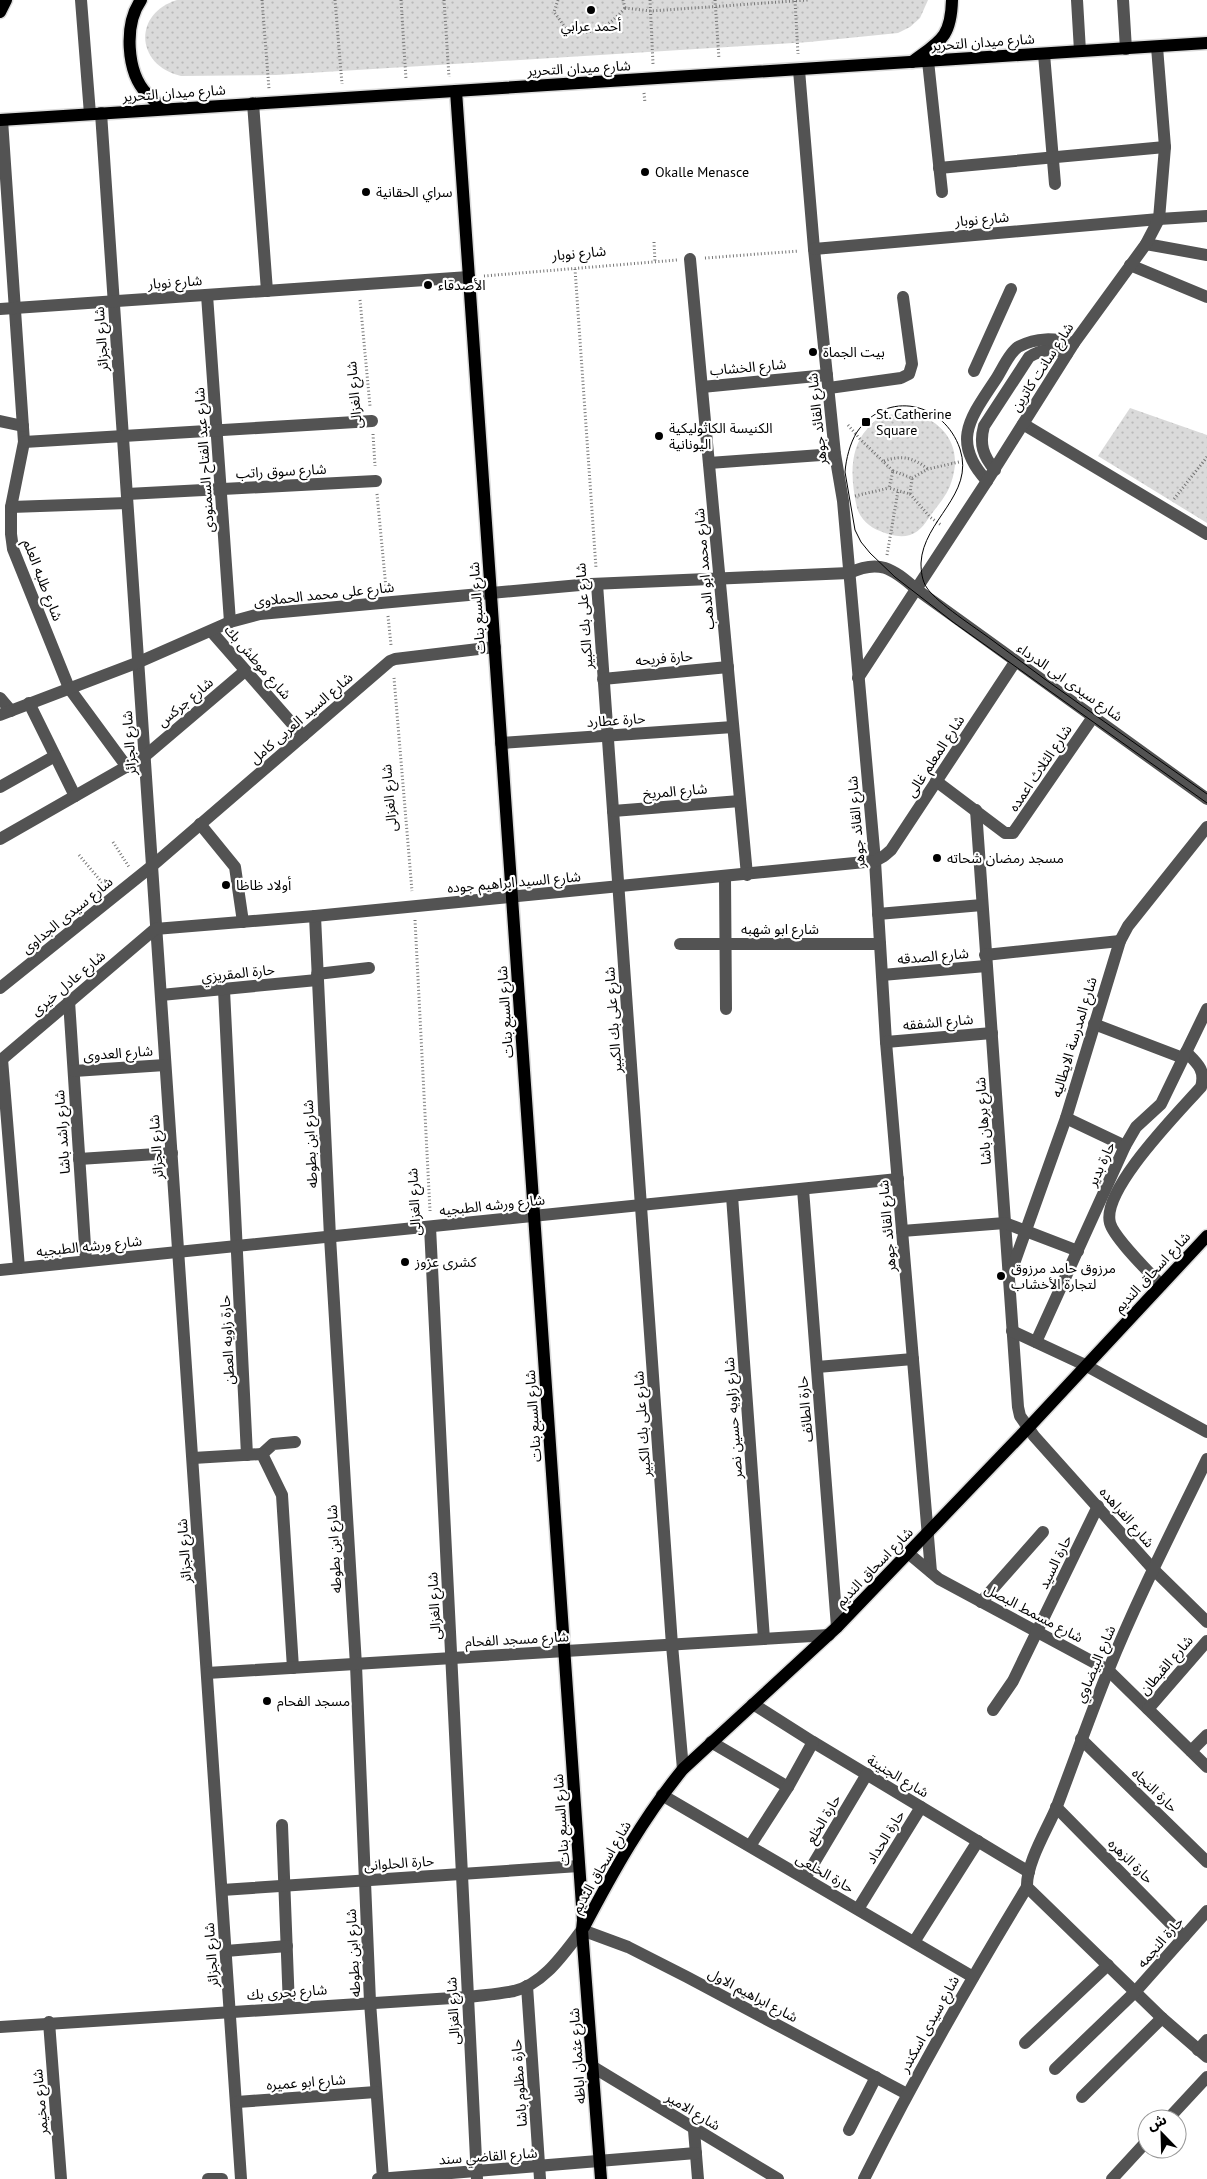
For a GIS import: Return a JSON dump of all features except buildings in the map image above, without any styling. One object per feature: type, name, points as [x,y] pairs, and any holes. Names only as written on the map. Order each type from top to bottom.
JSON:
[{"type":"main road","points":[[0,12],[6,0]]},
{"type":"main road","points":[[141,0],[129,26],[130,51],[136,74],[146,93],[165,108]]},
{"type":"main road","points":[[912,62],[943,38],[951,15],[952,0]]},
{"type":"main road","name":"شارع ميدان التحرير","points":[[1,120],[253,102],[721,75],[1207,43]]},
{"type":"main road","name":"شارع السبع بنات","points":[[453,91],[469,277],[502,743],[583,1920],[582,1930]]},
{"type":"main road","name":"شارع اسحاق النديم","points":[[582,1930],[620,1860],[662,1795],[683,1770],[711,1742],[833,1631],[1028,1428],[1207,1236]]},
{"type":"main road","name":"شارع عثمان اباظه","points":[[582,1930],[601,2179]]},
{"type":"street","name":"شارع الجزائر","points":[[81,0],[95,113],[113,301],[241,2179]]},
{"type":"street","points":[[1077,0],[1080,51]]},
{"type":"street","points":[[1123,0],[1126,49]]},
{"type":"street","name":"شارع سانت كاترين","points":[[858,678],[988,481],[1074,343],[1146,244],[1159,219],[1165,147],[1157,47]]},
{"type":"street","points":[[1044,54],[1055,184]]},
{"type":"street","points":[[928,61],[942,192]]},
{"type":"street","name":"شارع القائد جوهر","points":[[799,70],[814,249],[835,454],[843,501],[875,861],[886,1042],[931,1572]]},
{"type":"street","points":[[253,102],[268,291]]},
{"type":"street","name":"شارع طلبه العلم","points":[[1,120],[16,308],[24,442],[11,508],[13,549],[69,688],[127,767]]},
{"type":"street","points":[[939,168],[1165,147]]},
{"type":"street","name":"شارع نوبار","points":[[814,249],[1207,216]]},
{"type":"street","points":[[1146,244],[1207,255]]},
{"type":"street","name":"شارع محمد ابو الدهب","points":[[690,259],[748,875]]},
{"type":"street","points":[[1130,265],[1207,297]]},
{"type":"street","name":"شارع نوبار","points":[[0,309],[469,277]]},
{"type":"street","points":[[993,384],[970,369],[1011,289]]},
{"type":"street","name":"شارع عبد الفتاح السمنودى","points":[[207,295],[230,622]]},
{"type":"street","points":[[829,388],[901,378],[909,374],[912,364],[903,297]]},
{"type":"street","points":[[988,481],[975,468],[971,458],[966,435],[970,418],[1016,348],[1034,340],[1054,338],[1074,343]]},
{"type":"street","points":[[994,470],[982,450],[981,438],[984,426],[1029,356],[1038,351],[1048,349],[1067,354]]},
{"type":"street","name":"شارع الخشاب","points":[[702,387],[827,375]]},
{"type":"street","points":[[24,442],[372,421]]},
{"type":"street","points":[[0,422],[23,426]]},
{"type":"street","points":[[1023,424],[1207,534]]},
{"type":"street","points":[[709,463],[835,454]]},
{"type":"street","name":"شارع سوق راتب","points":[[11,508],[221,489],[376,481]]},
{"type":"street","name":"شارع على محمد الحملاوى","points":[[5,713],[139,662],[230,622],[260,614],[597,584],[849,573],[867,566],[886,567]]},
{"type":"street","name":"شارع سيدى ابى الدرداء","points":[[886,567],[1207,799]]},
{"type":"street","name":"شارع على بك الكبير","points":[[597,584],[672,1645],[683,1770]]},
{"type":"street","name":"شارع موطش بك","points":[[210,630],[303,736]]},
{"type":"street","points":[[392,660],[495,646]]},
{"type":"street","name":"شارع السيد العربى كامل","points":[[152,866],[392,660]]},
{"type":"street","name":"شارع المعلم غالى","points":[[875,861],[891,850],[1015,662]]},
{"type":"street","name":"حارة فريحه","points":[[603,679],[728,667]]},
{"type":"street","name":"شارع جركس","points":[[0,839],[145,756],[245,671]]},
{"type":"street","points":[[0,698],[5,713]]},
{"type":"street","points":[[29,703],[75,796]]},
{"type":"street","name":"شارع الثلاث اعمده","points":[[936,781],[1005,832],[1013,833],[1093,717]]},
{"type":"street","name":"حارة عطارد","points":[[502,743],[733,727]]},
{"type":"street","points":[[0,787],[55,756]]},
{"type":"street","name":"شارع المريخ","points":[[613,811],[740,801]]},
{"type":"street","name":"شارع برهان باشا","points":[[976,810],[1018,1407],[1020,1416],[1028,1428]]},
{"type":"street","points":[[200,824],[235,867],[243,922]]},
{"type":"street","name":"شارع المدرسة الايطاليه","points":[[1009,1277],[1066,1118],[1120,941],[1128,926],[1207,826]]},
{"type":"street","name":"شارع السيد ابراهيم جوده","points":[[155,929],[618,888],[875,861]]},
{"type":"street","name":"شارع سيدى الجداوى","points":[[0,988],[152,866]]},
{"type":"street","points":[[725,877],[726,1009]]},
{"type":"street","points":[[878,914],[982,905]]},
{"type":"street","name":"شارع ابن بطوطه","points":[[315,916],[330,1237],[356,1665],[370,2002],[383,2179]]},
{"type":"street","name":"شارع عادل خيرى","points":[[1,1060],[155,929]]},
{"type":"street","name":"شارع الصدقه","points":[[882,975],[1120,941]]},
{"type":"street","name":"شارع ابو شهبه","points":[[680,944],[880,944]]},
{"type":"street","name":"حارة المقريزي","points":[[161,995],[224,990],[369,968]]},
{"type":"street","name":"حارة زاويه العطن","points":[[224,990],[248,1454]]},
{"type":"street","name":"شارع راشد باشا","points":[[69,1001],[86,1261]]},
{"type":"street","name":"حارة بدير","points":[[1036,1342],[1126,1146],[1136,1127],[1161,1104],[1207,1009]]},
{"type":"street","points":[[1094,1024],[1185,1055],[1202,1070],[1204,1078],[1201,1087],[1142,1154],[1118,1191],[1109,1211],[1110,1224],[1117,1235],[1161,1284]]},
{"type":"street","name":"شارع الشفقه","points":[[886,1042],[992,1033]]},
{"type":"street","points":[[1,1060],[19,1268]]},
{"type":"street","name":"شارع العدوى","points":[[74,1071],[165,1065]]},
{"type":"street","points":[[1066,1118],[1126,1146]]},
{"type":"street","points":[[79,1159],[172,1153]]},
{"type":"street","name":"شارع ورشه الطبجيه","points":[[0,1270],[898,1179]]},
{"type":"street","name":"حارة الطائف","points":[[803,1189],[817,1367],[833,1631]]},
{"type":"street","name":"شارع زاويه حسين نصر","points":[[732,1196],[764,1639]]},
{"type":"street","points":[[902,1231],[1005,1223],[1078,1251]]},
{"type":"street","name":"شارع الغزالى","points":[[430,1227],[476,2175]]},
{"type":"street","points":[[1012,1331],[1085,1365],[1207,1432]]},
{"type":"street","points":[[817,1367],[914,1359]]},
{"type":"street","name":"شارع الفراهده","points":[[1028,1428],[1153,1569],[1207,1622]]},
{"type":"street","points":[[193,1458],[262,1454],[274,1444],[295,1442]]},
{"type":"street","points":[[262,1454],[282,1495],[293,1668]]},
{"type":"street","name":"شارع البيضاوي","points":[[1028,1887],[1029,1872],[1108,1670],[1153,1569],[1207,1459]]},
{"type":"street","name":"حارة السيد","points":[[993,1710],[1013,1681],[1098,1506]]},
{"type":"street","points":[[981,1602],[1043,1532]]},
{"type":"street","name":"شارع مسمط البصل","points":[[908,1553],[931,1572],[981,1602],[1108,1670],[1207,1767]]},
{"type":"street","name":"شارع مسجد الفحام","points":[[207,1673],[764,1639],[833,1631]]},
{"type":"street","name":"شارع القبطان","points":[[1148,1709],[1207,1641]]},
{"type":"street","name":"شارع الجنينة","points":[[753,1704],[812,1742],[1029,1872]]},
{"type":"street","points":[[1191,1751],[1207,1735]]},
{"type":"street","name":"حارة النجاه","points":[[1081,1739],[1207,1862]]},
{"type":"street","points":[[711,1742],[788,1787]]},
{"type":"street","points":[[750,1846],[788,1787],[812,1742]]},
{"type":"street","name":"حارة الخلع","points":[[805,1878],[867,1774]]},
{"type":"street","name":"حارة الخلعى","points":[[662,1795],[973,1977]]},
{"type":"street","name":"حارة الحداد","points":[[858,1909],[921,1807]]},
{"type":"street","name":"حارة الزهره","points":[[1056,1807],[1184,1937]]},
{"type":"street","points":[[282,1825],[289,2007]]},
{"type":"street","points":[[914,1942],[978,1841]]},
{"type":"street","name":"حارة الحلوانى","points":[[222,1890],[579,1866]]},
{"type":"street","points":[[1028,1887],[1162,2018],[1204,2049]]},
{"type":"street","name":"شارع سيدى اسكندر","points":[[864,2179],[907,2094],[973,1977],[1028,1887]]},
{"type":"street","name":"حارة النجمه","points":[[1055,2069],[1135,1992],[1207,1911]]},
{"type":"street","name":"شارع بحرى بك","points":[[0,2027],[49,2022],[468,1996],[514,1991],[527,1986],[546,1972],[564,1954],[582,1930]]},
{"type":"street","name":"شارع ابراهيم الاول","points":[[582,1930],[636,1951],[907,2094]]},
{"type":"street","points":[[226,1951],[287,1946]]},
{"type":"street","points":[[1025,2043],[1108,1965]]},
{"type":"street","name":"حارة مظلوم باشا","points":[[527,1986],[540,2173]]},
{"type":"street","points":[[1082,2097],[1162,2018]]},
{"type":"street","name":"شارع مخيمر","points":[[49,2022],[61,2179]]},
{"type":"street","name":"شارع الامير","points":[[593,2067],[775,2178]]},
{"type":"street","points":[[849,2130],[876,2077]]},
{"type":"street","points":[[1177,2109],[1207,2077]]},
{"type":"street","name":"شارع ابو عميره","points":[[237,2102],[376,2092]]},
{"type":"street","points":[[694,2130],[698,2179]]},
{"type":"street","points":[[1112,2179],[1137,2152]]},
{"type":"street","name":"شارع القاضي سند","points":[[378,2179],[540,2173],[600,2160],[696,2153]]},
{"type":"street","points":[[208,2179],[222,2179]]},
{"type":"path","points":[[262,0],[270,102]]},
{"type":"path","points":[[335,0],[343,97]]},
{"type":"path","points":[[401,0],[406,94]]},
{"type":"path","points":[[444,0],[453,91]]},
{"type":"path","points":[[558,0],[554,12],[570,34],[593,32],[612,23],[625,8]]},
{"type":"path","points":[[623,0],[625,8]]},
{"type":"path","points":[[650,0],[654,79]]},
{"type":"path","points":[[715,0],[721,75]]},
{"type":"path","points":[[795,0],[799,70]]},
{"type":"path","points":[[625,8],[651,11],[808,0]]},
{"type":"path","points":[[654,242],[655,262]]},
{"type":"path","name":"شارع نوبار","points":[[469,277],[814,249]]},
{"type":"path","name":"شارع على بك الكبير","points":[[575,269],[597,584]]},
{"type":"path","name":"شارع الغزالى","points":[[359,284],[414,907],[430,1227]]},
{"type":"path","points":[[830,402],[860,439],[893,471],[912,478]]},
{"type":"path","points":[[883,461],[899,456],[908,457],[917,460],[928,468]]},
{"type":"path","points":[[1166,509],[1207,457]]},
{"type":"path","points":[[912,478],[928,468],[962,462],[971,458]]},
{"type":"path","points":[[889,488],[893,471]]},
{"type":"path","points":[[910,494],[912,478]]},
{"type":"path","points":[[843,501],[855,496],[889,488],[910,494],[930,517],[953,534]]},
{"type":"path","points":[[886,567],[889,535],[898,491]]},
{"type":"path","points":[[113,842],[136,878]]},
{"type":"path","points":[[79,855],[114,897]]},
{"type":"shaded area","points":[[177,0],[928,0],[920,18],[910,27],[898,33],[809,42],[276,75],[181,76],[166,70],[155,62],[148,51],[145,40],[152,16],[162,7]]},
{"type":"shaded area","points":[[1130,408],[1207,435],[1207,523],[1098,456]]},
{"type":"shaded area","points":[[909,412],[932,421],[948,437],[953,447],[955,458],[954,470],[946,494],[918,531],[906,536],[898,536],[876,530],[860,515],[853,487],[853,466],[857,446],[862,436],[875,421],[886,416]]},
{"type":"tram line","points":[[1207,794],[1045,679],[957,615],[932,594],[925,585],[921,563],[924,548],[930,534],[955,494],[961,480],[963,465],[960,449],[952,433],[941,420],[928,412],[914,407],[899,406],[884,410],[869,418],[852,441],[845,472],[855,530],[861,542],[870,553],[895,577],[953,622],[1207,803]]},
{"type":"place","name":"أحمد عرابي","points":[[591,10]]},
{"type":"place","name":"Okalle Menasce","points":[[645,172]]},
{"type":"place","name":"سراي الحقانية","points":[[366,192]]},
{"type":"place","name":"الأصدقاء","points":[[428,285]]},
{"type":"place","name":"بيت الجماة","points":[[813,352]]},
{"type":"place","name":"St. Catherine Square","points":[[866,422]]},
{"type":"place","name":"الكنيسة الكاثوليكية اليونانية","points":[[659,436]]},
{"type":"place","name":"مسجد رمضان شحاته","points":[[937,858]]},
{"type":"place","name":"أولاد ظاظا","points":[[226,885]]},
{"type":"place","name":"كشرى عزوز","points":[[405,1262]]},
{"type":"place","name":"مرزوق حامد مرزوق لتجارة الأخشاب","points":[[1001,1276]]},
{"type":"place","name":"مسجد الفحام","points":[[267,1701]]}]
